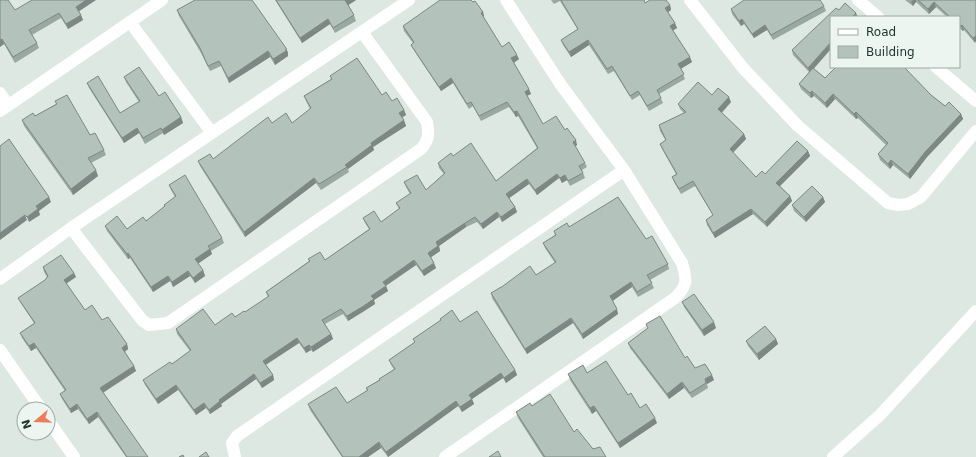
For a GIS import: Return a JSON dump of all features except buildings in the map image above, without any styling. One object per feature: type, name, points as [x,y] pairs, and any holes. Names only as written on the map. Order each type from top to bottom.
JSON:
[{"type":"street","points":[[0,93],[4,108],[162,0]]},
{"type":"street","points":[[0,279],[71,228],[409,0]]},
{"type":"street","points":[[445,457],[675,298],[684,289],[686,276],[682,263],[624,170],[561,85],[506,0]]},
{"type":"street","points":[[690,0],[743,68],[798,126],[888,203],[898,205],[908,204],[921,197],[976,130]]},
{"type":"street","points":[[858,0],[877,16]]},
{"type":"street","points":[[130,22],[212,133]]},
{"type":"street","points":[[71,228],[142,320],[149,325],[168,323],[421,149],[427,143],[429,135],[427,122],[362,32]]},
{"type":"street","points":[[937,68],[976,101]]},
{"type":"street","points":[[235,457],[232,443],[237,436],[624,170]]},
{"type":"street","points":[[832,457],[880,415],[976,311]]},
{"type":"street","points":[[0,350],[35,401]]},
{"type":"street","points":[[56,431],[74,457]]}]
